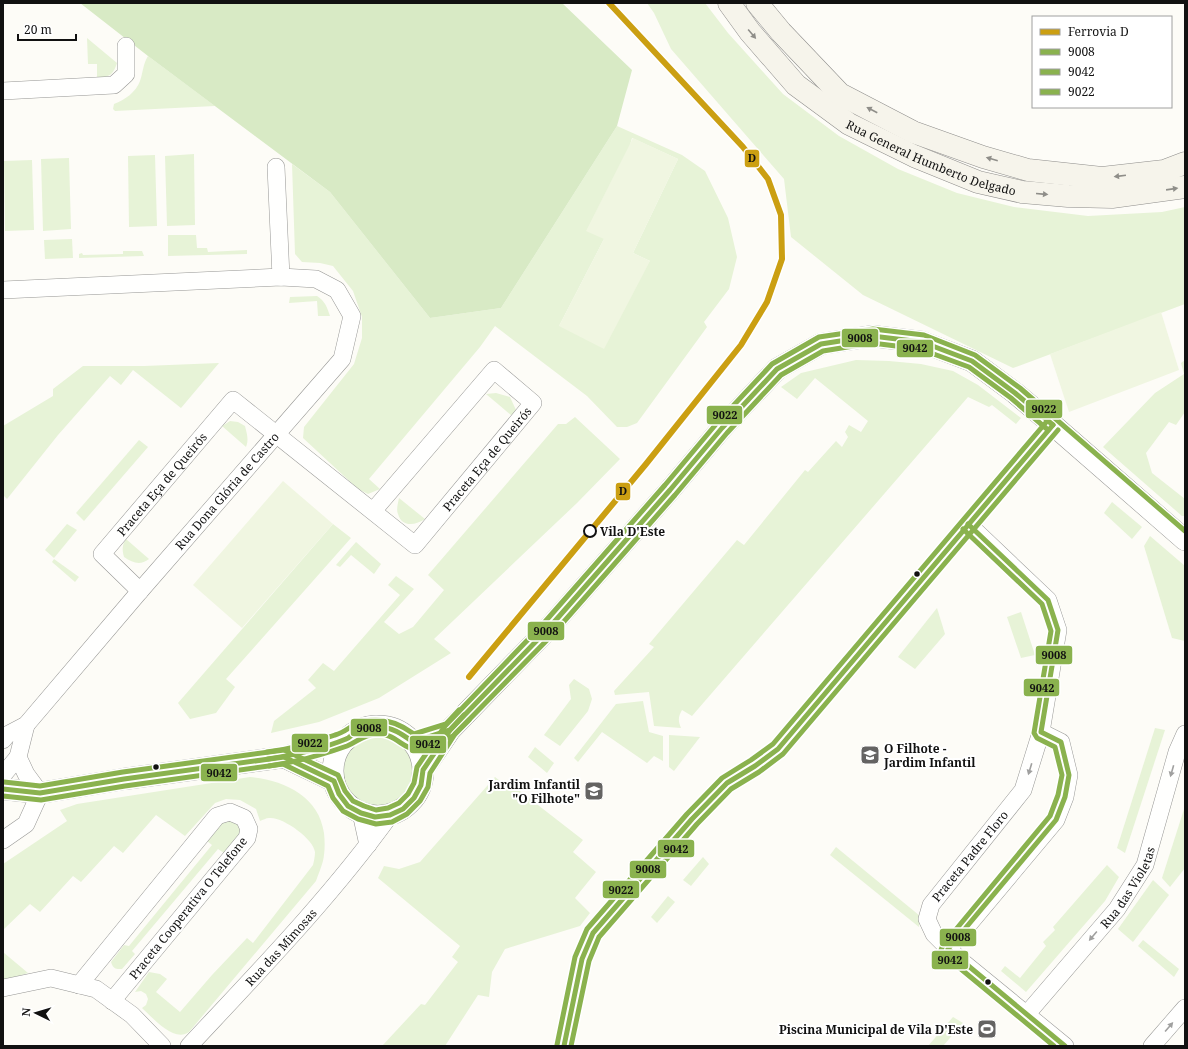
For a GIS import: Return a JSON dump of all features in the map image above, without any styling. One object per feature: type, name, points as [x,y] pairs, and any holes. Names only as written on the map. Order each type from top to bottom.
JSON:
[{"type":"main road","name":"Rua General Humberto Delgado","points":[[729,3],[750,32],[796,85],[850,124],[914,156],[978,182],[1022,192],[1068,196],[1112,197],[1185,187]]},
{"type":"main road","name":"Rua General Humberto Delgado","points":[[757,3],[781,32],[840,94],[913,132],[983,157],[1028,170],[1102,178],[1164,171],[1185,163]]},
{"type":"street","points":[[3,91],[114,85],[126,74],[126,46]]},
{"type":"street","points":[[276,167],[281,277]]},
{"type":"street","name":"Rua Dona Glória de Castro","points":[[3,290],[281,277],[316,279],[338,290],[352,316],[342,359],[140,591],[26,725],[7,735],[3,740]]},
{"type":"street","points":[[423,770],[450,730],[548,629],[670,490],[722,428],[777,369],[822,344],[872,336],[922,342],[972,361],[1015,393],[1054,425],[1185,540]]},
{"type":"street","name":"Praceta Eça de Queirós","points":[[140,591],[102,554],[233,400],[374,511],[414,545],[533,404],[494,370],[374,511]]},
{"type":"street","points":[[564,1046],[582,959],[593,933],[692,819],[727,783],[755,766],[778,749],[968,524],[1054,425]]},
{"type":"street","name":"Praceta Padre Floro","points":[[968,524],[1048,600],[1058,630],[1041,732],[1023,790],[930,905],[927,919],[934,934],[960,960],[1064,1046]]},
{"type":"street","name":"Rua Dona Glória de Castro","points":[[3,775],[18,757],[26,725]]},
{"type":"street","points":[[372,727],[387,727],[401,732],[413,742],[420,755],[423,770],[421,785],[414,798],[404,809],[390,815],[375,816],[361,813],[348,806],[339,794],[334,781],[333,766],[337,752],[346,740],[358,731],[372,727]]},
{"type":"street","points":[[413,742],[450,730]]},
{"type":"street","points":[[948,948],[1056,820],[1065,796],[1069,775],[1061,742],[1041,732]]},
{"type":"street","name":"Rua das Violetas","points":[[1026,1015],[1117,909],[1145,865],[1177,752],[1185,734]]},
{"type":"street","points":[[3,789],[40,793],[124,779],[284,757],[346,740]]},
{"type":"street","points":[[18,757],[26,774],[40,793]]},
{"type":"street","points":[[284,757],[334,781]]},
{"type":"street","points":[[3,840],[26,824],[40,793]]},
{"type":"street","name":"Praceta Cooperativa O Telefone","points":[[79,985],[217,816],[230,812],[244,818],[249,829],[247,838],[112,1001]]},
{"type":"street","points":[[361,813],[368,845]]},
{"type":"street","name":"Rua das Mimosas","points":[[189,1046],[294,934],[368,845],[390,815]]},
{"type":"street","points":[[3,988],[51,978],[96,989],[132,1015],[162,1046]]},
{"type":"street","points":[[1152,1046],[1185,1008]]},
{"type":"green space","points":[[80,3],[562,3],[632,70],[617,126],[501,308],[430,318],[330,192],[148,56]]},
{"type":"green space","points":[[647,3],[705,3],[728,33],[783,94],[839,136],[898,169],[957,193],[1014,207],[1088,216],[1162,212],[1185,207],[1185,304],[1013,368],[863,295],[791,237],[784,179],[671,49],[654,13]]},
{"type":"green space","points":[[87,38],[117,63],[110,75],[97,78],[97,64],[88,64]]},
{"type":"green space","points":[[148,56],[215,106],[115,111],[113,109],[114,104],[130,95],[136,89]]},
{"type":"green space","points":[[617,126],[682,155],[705,171],[728,218],[737,257],[729,289],[704,322],[707,327],[637,423],[627,427],[617,427],[587,396],[495,326],[480,347],[369,479],[380,489],[368,494],[358,489],[303,438],[304,427],[354,364],[362,338],[362,317],[353,291],[333,266],[320,263],[302,262],[295,254],[292,164],[330,192],[430,318],[501,308]],"holes":[[[632,138],[678,159],[633,253],[650,261],[559,326],[604,239]]]},
{"type":"green space","points":[[633,138],[678,159],[633,253],[650,261],[604,349],[559,326],[604,239],[586,231]]},
{"type":"green space","points":[[194,154],[195,225],[167,226],[165,156]]},
{"type":"green space","points":[[155,155],[157,226],[129,227],[128,156]]},
{"type":"green space","points":[[69,158],[71,229],[43,231],[41,159]]},
{"type":"green space","points":[[32,160],[34,230],[5,231],[4,161]]},
{"type":"green space","points":[[168,235],[196,235],[197,248],[207,248],[208,252],[247,250],[247,254],[168,256]]},
{"type":"green space","points":[[72,239],[73,258],[45,259],[44,240]]},
{"type":"green space","points":[[123,251],[142,251],[144,256],[79,258],[79,254],[82,253],[83,255],[123,254]]},
{"type":"green space","points":[[317,296],[325,304],[330,316],[318,316],[317,301],[289,303],[290,297]]},
{"type":"green space","points":[[1161,312],[1179,370],[1069,412],[1050,354]]},
{"type":"green space","points":[[856,360],[921,364],[953,371],[978,385],[1021,418],[1016,424],[992,405],[989,407],[968,397],[692,716],[682,710],[679,719],[681,728],[654,726],[649,692],[615,695],[614,691],[654,647],[649,644],[737,540],[744,545],[805,470],[808,472],[836,441],[842,447],[848,437],[845,432],[849,425],[861,432],[868,421],[815,378],[797,399],[781,387],[801,373]]},
{"type":"green space","points":[[1185,360],[1185,412],[1176,425],[1169,422],[1146,453],[1152,473],[1185,499],[1185,516],[1182,516],[1103,447],[1155,393],[1184,374],[1181,363]]},
{"type":"green space","points":[[219,363],[181,408],[133,370],[121,385],[110,376],[58,435],[7,499],[3,495],[3,426],[53,396],[53,389],[83,366],[144,366]]},
{"type":"green space","points":[[496,393],[510,397],[516,410],[512,416],[486,394]]},
{"type":"green space","points":[[575,417],[620,459],[577,503],[434,639],[451,653],[379,698],[319,722],[271,733],[274,721],[316,688],[308,680],[323,663],[334,671],[400,595],[388,585],[396,576],[414,589],[384,622],[399,634],[413,627],[444,590],[428,575],[558,424],[566,424]]},
{"type":"green space","points":[[230,421],[238,422],[245,426],[248,439],[246,447],[222,426]]},
{"type":"green space","points":[[139,440],[148,447],[84,521],[76,513]]},
{"type":"green space","points":[[283,481],[333,524],[242,628],[193,585]]},
{"type":"green space","points":[[399,498],[425,519],[414,524],[403,522],[397,512]]},
{"type":"green space","points":[[1112,502],[1142,527],[1132,539],[1104,513]]},
{"type":"green space","points":[[67,524],[77,530],[54,558],[45,550]]},
{"type":"green space","points":[[333,524],[351,538],[226,679],[235,687],[216,713],[190,719],[178,703]]},
{"type":"green space","points":[[1150,536],[1185,566],[1185,641],[1172,638],[1144,546]]},
{"type":"green space","points":[[126,539],[149,559],[136,563],[124,557],[123,548]]},
{"type":"green space","points":[[356,542],[381,564],[374,574],[351,555],[340,567],[336,565]]},
{"type":"green space","points":[[54,559],[79,577],[75,582],[52,562]]},
{"type":"green space","points":[[937,608],[945,634],[915,669],[898,657]]},
{"type":"green space","points":[[1021,612],[1035,655],[1021,658],[1007,617]]},
{"type":"green space","points":[[574,679],[589,689],[592,699],[588,711],[560,746],[544,735],[571,699],[569,685]]},
{"type":"green space","points":[[643,701],[649,732],[663,736],[663,761],[654,756],[647,763],[602,732],[578,762],[574,758],[616,704]]},
{"type":"green space","points":[[1155,728],[1165,730],[1125,853],[1117,848]]},
{"type":"green space","points":[[371,734],[385,734],[399,740],[409,750],[415,764],[413,785],[409,792],[399,802],[385,808],[371,808],[357,802],[347,792],[341,778],[341,764],[347,750],[357,740]]},
{"type":"green space","points":[[669,735],[700,737],[674,771],[669,767]]},
{"type":"green space","points":[[535,747],[554,763],[547,773],[528,757]]},
{"type":"green space","points":[[250,777],[287,786],[298,792],[315,809],[321,820],[324,833],[325,840],[323,861],[316,881],[189,1032],[183,1035],[170,1032],[164,1028],[142,1008],[146,1005],[148,999],[146,994],[141,991],[135,992],[149,972],[160,974],[167,979],[156,992],[180,1012],[247,938],[253,943],[313,865],[315,852],[313,847],[303,835],[289,824],[275,818],[268,818],[260,821],[256,809],[240,800],[226,799],[215,803],[185,836],[156,815],[123,853],[114,846],[81,882],[73,876],[40,912],[30,904],[3,930],[3,864],[67,821],[60,810],[77,804]]},
{"type":"green space","points":[[495,777],[504,784],[507,781],[583,840],[573,852],[596,872],[575,898],[590,913],[580,926],[505,949],[492,972],[489,997],[478,995],[445,1046],[382,1046],[421,1004],[425,1005],[458,962],[452,957],[460,946],[378,878],[384,866],[399,869],[420,862]]},
{"type":"green space","points":[[1185,806],[1185,868],[1170,887],[1162,878]]},
{"type":"green space","points":[[235,819],[241,832],[227,855],[218,849],[132,951],[135,954],[122,969],[116,969],[111,962],[124,945],[129,946],[212,845],[207,841],[223,820]]},
{"type":"green space","points":[[836,847],[920,916],[919,927],[830,855]]},
{"type":"green space","points":[[703,857],[709,864],[691,886],[683,880]]},
{"type":"green space","points":[[1107,865],[1119,877],[1105,901],[1026,992],[1001,971],[1005,966],[1020,978],[1046,946],[1043,942],[1055,930],[1053,927]]},
{"type":"green space","points":[[1153,880],[1169,895],[1133,942],[1118,929]]},
{"type":"green space","points":[[668,896],[675,902],[657,923],[651,917]]},
{"type":"green space","points":[[1143,940],[1179,969],[1174,977],[1138,946]]},
{"type":"green space","points":[[3,952],[28,973],[3,981]]},
{"type":"green space","points":[[953,1017],[963,1023],[943,1046],[928,1046]]},
{"type":"rail line","name":"D","points":[[469,677],[646,464],[741,345],[767,302],[782,259],[781,215],[768,179],[743,147],[609,3]]},
{"type":"transit line","name":"9022","points":[[4,782],[40,786],[123,772],[284,750],[338,775],[345,791],[353,801],[376,810],[388,808],[399,803],[408,794],[414,783],[417,767],[445,726],[543,624],[665,485],[717,423],[772,364],[819,337],[873,329],[924,335],[975,355],[1020,388],[1185,531]]},
{"type":"transit line","name":"9008","points":[[3,789],[40,793],[124,779],[284,757],[334,781],[339,794],[348,806],[361,813],[375,817],[390,815],[403,809],[414,798],[421,785],[423,770],[450,730],[548,629],[670,490],[722,428],[777,369],[821,344],[872,336],[922,342],[972,361],[1015,393],[1053,425]]},
{"type":"transit line","name":"9042","points":[[3,796],[41,800],[125,786],[283,764],[328,786],[333,798],[343,811],[358,819],[376,824],[392,822],[407,814],[420,801],[428,787],[430,773],[455,734],[553,634],[675,495],[727,433],[781,375],[823,351],[872,343],[920,349],[969,367],[1011,398],[1048,430]]},
{"type":"transit line","name":"9022","points":[[557,1045],[575,957],[587,929],[687,814],[722,778],[773,744],[1048,420]]},
{"type":"transit line","name":"9008","points":[[564,1046],[582,959],[593,933],[692,819],[727,783],[755,766],[778,749],[1053,425]]},
{"type":"transit line","name":"9042","points":[[571,1046],[589,961],[599,937],[697,824],[731,789],[759,772],[783,754],[1058,430]]},
{"type":"transit line","name":"9008","points":[[968,524],[1048,600],[1058,630],[1041,732],[1061,742],[1069,775],[1065,797],[1056,820],[948,949],[1065,1046]]},
{"type":"transit line","name":"9042","points":[[963,529],[1042,604],[1051,631],[1034,733],[1037,738],[1055,747],[1062,775],[1058,795],[1050,816],[943,945],[941,950],[943,954],[1054,1046]]},
{"type":"transit line","name":"9022","points":[[267,752],[318,741],[340,733],[354,725],[370,720],[393,723],[414,734],[446,724],[459,710]]},
{"type":"transit line","name":"9008","points":[[268,759],[318,749],[347,738],[359,731],[374,727],[384,727],[393,730],[413,742],[450,730],[464,715]]},
{"type":"transit line","name":"9042","points":[[269,766],[328,752],[375,734],[388,736],[406,746],[415,749],[453,736],[469,720]]},
{"type":"place","name":"Vila D'Este","points":[[590,531]]},
{"type":"place","name":"O Filhote - Jardim Infantil","points":[[870,755]]},
{"type":"place","name":"Jardim Infantil \"O Filhote\"","points":[[594,791]]},
{"type":"place","name":"Piscina Municipal de Vila D'Este","points":[[987,1029]]}]
